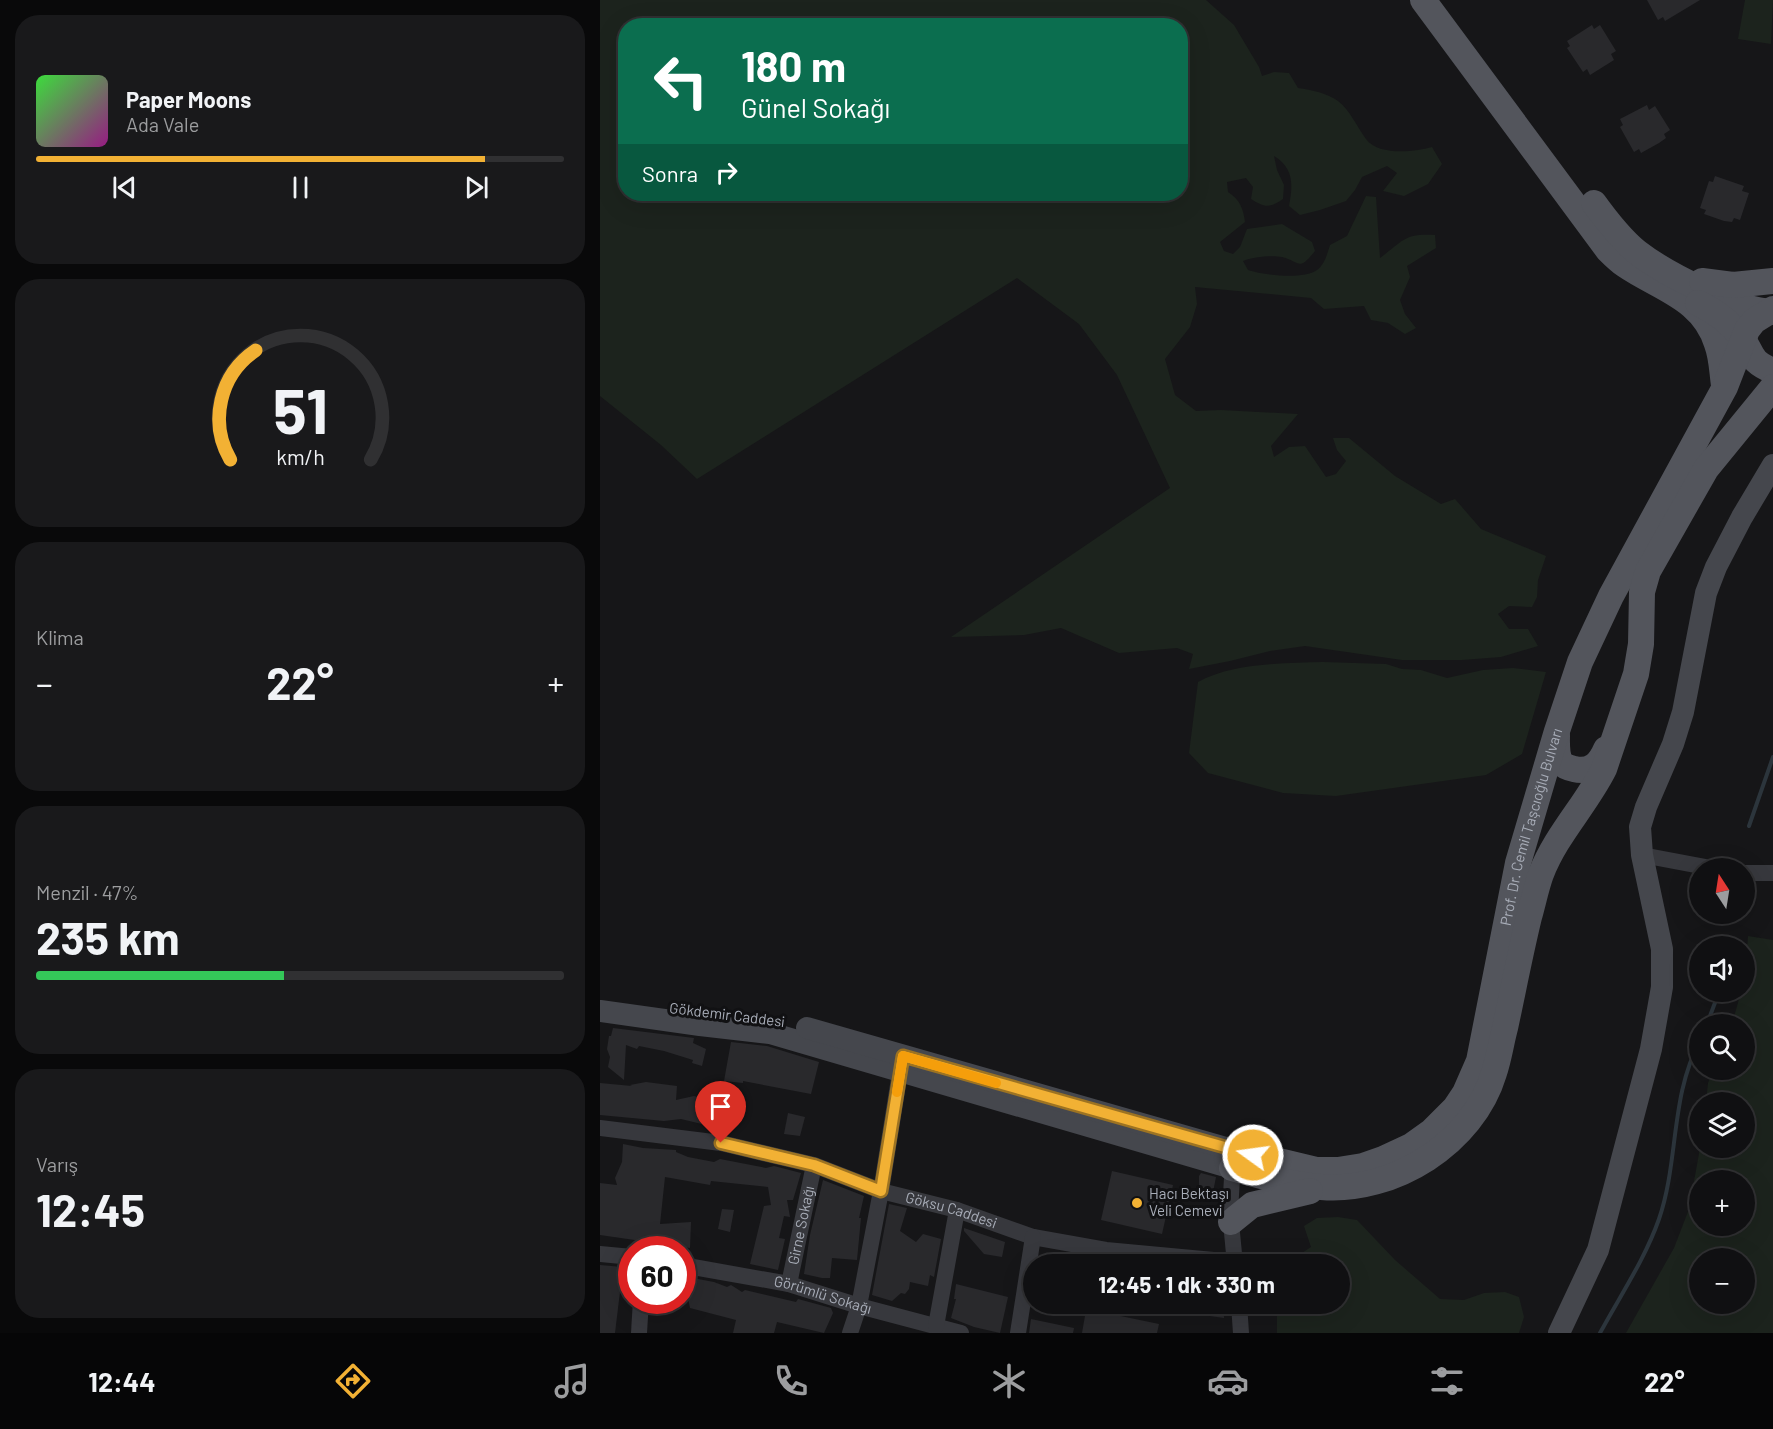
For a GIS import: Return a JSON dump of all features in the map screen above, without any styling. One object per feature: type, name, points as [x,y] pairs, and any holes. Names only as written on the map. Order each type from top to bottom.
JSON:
[{"type":"main road","points":[[1423,0],[1608,250],[1623,264],[1750,308],[1772,311]]},
{"type":"main road","points":[[1444,0],[1616,231],[1639,253],[1730,324],[1744,340],[1751,356],[1759,364],[1773,371]]},
{"type":"main road","points":[[1679,285],[1733,285],[1773,281]]},
{"type":"main road","points":[[1679,285],[1715,339],[1725,387]]},
{"type":"main road","name":"Prof. Dr. Cemil Taşcıoğlu Bulvarı","points":[[1233,1159],[1316,1170],[1338,1170],[1363,1166],[1411,1146],[1432,1131],[1455,1108],[1473,1077],[1479,1061],[1518,863],[1580,662],[1611,596],[1725,387],[1747,330],[1754,321],[1772,311]]},
{"type":"main road","name":"Prof. Dr. Cemil Taşcıoğlu Bulvarı","points":[[1233,1159],[1291,1184],[1323,1188],[1375,1182],[1412,1167],[1440,1149],[1464,1126],[1477,1108],[1494,1073],[1541,874],[1554,848],[1597,783],[1624,712],[1636,674],[1641,644],[1642,592],[1648,571],[1706,469],[1773,387]]},
{"type":"main road","points":[[1557,731],[1558,753],[1562,764],[1584,771],[1599,763],[1624,712]]},
{"type":"main road","points":[[1231,1222],[1252,1205],[1323,1188]]},
{"type":"street","points":[[1559,1333],[1598,1250],[1651,1049],[1662,987],[1662,949],[1642,855],[1640,827],[1646,807],[1673,744],[1683,712],[1706,593],[1716,567],[1742,517],[1773,465]]},
{"type":"street","points":[[1642,855],[1689,864]]},
{"type":"street","points":[[1755,873],[1773,873]]},
{"type":"street","name":"Gökdemir Caddesi","points":[[600,1009],[635,1004],[776,1018],[902,1064],[1233,1159]]},
{"type":"street","points":[[850,1333],[859,1306],[902,1064]]},
{"type":"street","name":"Göksu Caddesi","points":[[600,1128],[721,1143],[814,1165],[881,1191],[957,1210],[1033,1237],[1106,1250],[1146,1254]]},
{"type":"street","points":[[1233,1159],[1231,1222],[1234,1254]]},
{"type":"street","name":"Girne Sokağı","points":[[789,1284],[814,1165]]},
{"type":"street","points":[[936,1326],[957,1210]]},
{"type":"street","points":[[1017,1333],[1033,1237]]},
{"type":"street","points":[[600,1254],[618,1256]]},
{"type":"street","name":"Görümlü Sokağı","points":[[696,1267],[789,1284],[859,1306],[960,1333]]},
{"type":"street","points":[[639,1333],[640,1314]]},
{"type":"street","points":[[1240,1314],[1241,1333]]},
{"type":"shaded area","points":[[600,0],[1206,0],[1234,25],[1262,76],[1274,72],[1289,73],[1298,88],[1324,94],[1338,101],[1372,144],[1379,148],[1397,151],[1432,147],[1442,164],[1428,184],[1404,196],[1383,191],[1397,173],[1387,166],[1362,177],[1346,201],[1300,215],[1289,206],[1291,184],[1289,172],[1274,156],[1284,185],[1283,199],[1278,202],[1267,206],[1251,199],[1253,187],[1246,178],[1227,182],[1228,192],[1240,205],[1245,222],[1220,242],[1224,251],[1233,254],[1240,247],[1247,229],[1282,224],[1312,242],[1315,251],[1305,262],[1299,264],[1278,256],[1243,261],[1248,270],[1283,276],[1311,273],[1322,265],[1330,245],[1347,236],[1366,196],[1376,197],[1380,258],[1404,239],[1417,235],[1435,235],[1436,248],[1407,266],[1410,277],[1400,300],[1405,314],[1416,328],[1405,334],[1388,323],[1371,320],[1364,306],[1324,309],[1311,298],[1195,287],[1197,304],[1190,327],[1165,359],[1175,395],[1196,411],[1298,414],[1271,446],[1274,457],[1289,447],[1305,446],[1326,477],[1336,474],[1346,461],[1337,450],[1333,438],[1349,438],[1395,476],[1441,504],[1455,499],[1481,529],[1546,556],[1538,580],[1537,597],[1532,607],[1509,606],[1498,614],[1509,629],[1528,629],[1538,646],[1501,657],[1462,660],[1402,660],[1305,646],[1270,651],[1189,669],[1193,654],[1177,648],[1119,653],[1061,628],[1024,635],[951,637],[1170,488],[1117,375],[1079,324],[1017,278],[697,479],[661,445],[600,396]]},
{"type":"shaded area","points":[[1745,0],[1773,0],[1771,44],[1738,39]]},
{"type":"shaded area","points":[[1323,662],[1386,664],[1402,669],[1421,670],[1447,678],[1483,670],[1513,668],[1546,672],[1522,754],[1486,775],[1336,796],[1283,793],[1208,773],[1189,753],[1198,682],[1226,671],[1242,668]]},
{"type":"shaded area","points":[[1755,937],[1773,940],[1773,1333],[1626,1333],[1674,1248],[1689,1209],[1689,1236],[1755,1236],[1755,1170],[1696,1170],[1698,1158],[1755,1158],[1755,1092],[1707,1092],[1709,1080],[1755,1080],[1755,1014],[1735,1014],[1738,1002],[1755,1002]]},
{"type":"shaded area","points":[[1338,1217],[1357,1220],[1395,1260],[1440,1299],[1464,1300],[1484,1293],[1505,1292],[1519,1297],[1524,1317],[1519,1333],[1277,1333],[1277,1314],[1350,1314],[1350,1254],[1300,1254],[1311,1247],[1304,1226],[1317,1218]]},
{"type":"building","points":[[1647,0],[1700,0],[1665,21],[1663,17],[1658,20]]},
{"type":"building","points":[[1592,25],[1594,29],[1600,25],[1616,51],[1611,54],[1614,60],[1590,75],[1587,69],[1583,72],[1567,48],[1570,46],[1567,41]]},
{"type":"building","points":[[1647,105],[1649,110],[1655,106],[1670,130],[1664,134],[1666,138],[1659,143],[1641,153],[1639,149],[1634,152],[1620,127],[1623,125],[1620,119]]},
{"type":"building","points":[[1715,176],[1744,186],[1742,191],[1749,193],[1740,220],[1734,218],[1732,222],[1724,221],[1704,214],[1706,210],[1700,208],[1709,181],[1713,182]]},
{"type":"building","points":[[613,1028],[694,1038],[693,1043],[706,1049],[702,1066],[692,1063],[693,1060],[664,1051],[639,1046],[637,1049],[626,1045],[624,1080],[608,1067],[610,1057],[607,1049]]},
{"type":"building","points":[[731,1042],[767,1046],[819,1062],[811,1094],[743,1081],[743,1083],[724,1081]]},
{"type":"building","points":[[646,1082],[677,1086],[676,1100],[694,1096],[710,1100],[706,1125],[681,1119],[664,1121],[600,1115],[600,1083],[632,1086],[630,1085]]},
{"type":"building","points":[[788,1113],[805,1117],[800,1136],[784,1134]]},
{"type":"building","points":[[623,1144],[676,1150],[688,1157],[714,1162],[720,1159],[766,1168],[774,1166],[801,1173],[793,1200],[787,1200],[790,1217],[784,1216],[779,1238],[785,1239],[778,1270],[750,1264],[764,1206],[771,1205],[768,1187],[711,1181],[710,1185],[665,1177],[660,1224],[691,1222],[690,1236],[618,1238],[600,1235],[600,1183],[617,1185],[615,1178],[622,1162]]},
{"type":"building","name":"Hacı Bektaşı Veli Cemevi","points":[[1112,1171],[1173,1185],[1162,1234],[1101,1220]]},
{"type":"building","points":[[1201,1173],[1216,1177],[1213,1192],[1199,1190]]},
{"type":"building","points":[[823,1180],[864,1196],[859,1218],[861,1218],[857,1260],[832,1258],[830,1278],[804,1274],[810,1235]]},
{"type":"building","points":[[889,1204],[907,1208],[900,1231],[916,1242],[923,1234],[941,1239],[934,1277],[930,1275],[928,1286],[910,1282],[905,1294],[901,1293],[892,1301],[872,1295]]},
{"type":"building","points":[[722,1209],[734,1210],[730,1232],[718,1229]]},
{"type":"building","points":[[964,1228],[1005,1242],[1002,1257],[984,1254],[964,1231]]},
{"type":"building","points":[[600,1265],[618,1267],[618,1308],[615,1333],[600,1333]]},
{"type":"building","points":[[696,1279],[727,1287],[731,1285],[742,1292],[745,1290],[796,1302],[798,1299],[831,1308],[833,1313],[824,1333],[777,1322],[774,1333],[733,1333],[736,1320],[696,1310]]},
{"type":"building","points":[[956,1284],[1008,1297],[1000,1333],[974,1327],[951,1318],[956,1299],[954,1299]]},
{"type":"building","points":[[1085,1314],[1111,1314],[1159,1324],[1157,1333],[1082,1333]]},
{"type":"building","points":[[1195,1314],[1224,1314],[1224,1318]]},
{"type":"building","points":[[1031,1319],[1074,1328],[1073,1333],[1029,1333]]},
{"type":"waterway","points":[[1749,826],[1773,757]]},
{"type":"waterway","points":[[1711,1014],[1715,1002]]},
{"type":"waterway","points":[[1600,1333],[1639,1263],[1659,1219],[1670,1174],[1679,1106],[1689,1066]]},
{"type":"slow traffic","points":[[897,1092],[903,1056],[996,1083]]},
{"type":"place","name":"Hacı Bektaşı Veli Cemevi","points":[[1137,1203]]},
{"type":"route","points":[[721,1143],[814,1165],[881,1191],[903,1056],[1253,1155]]}]
